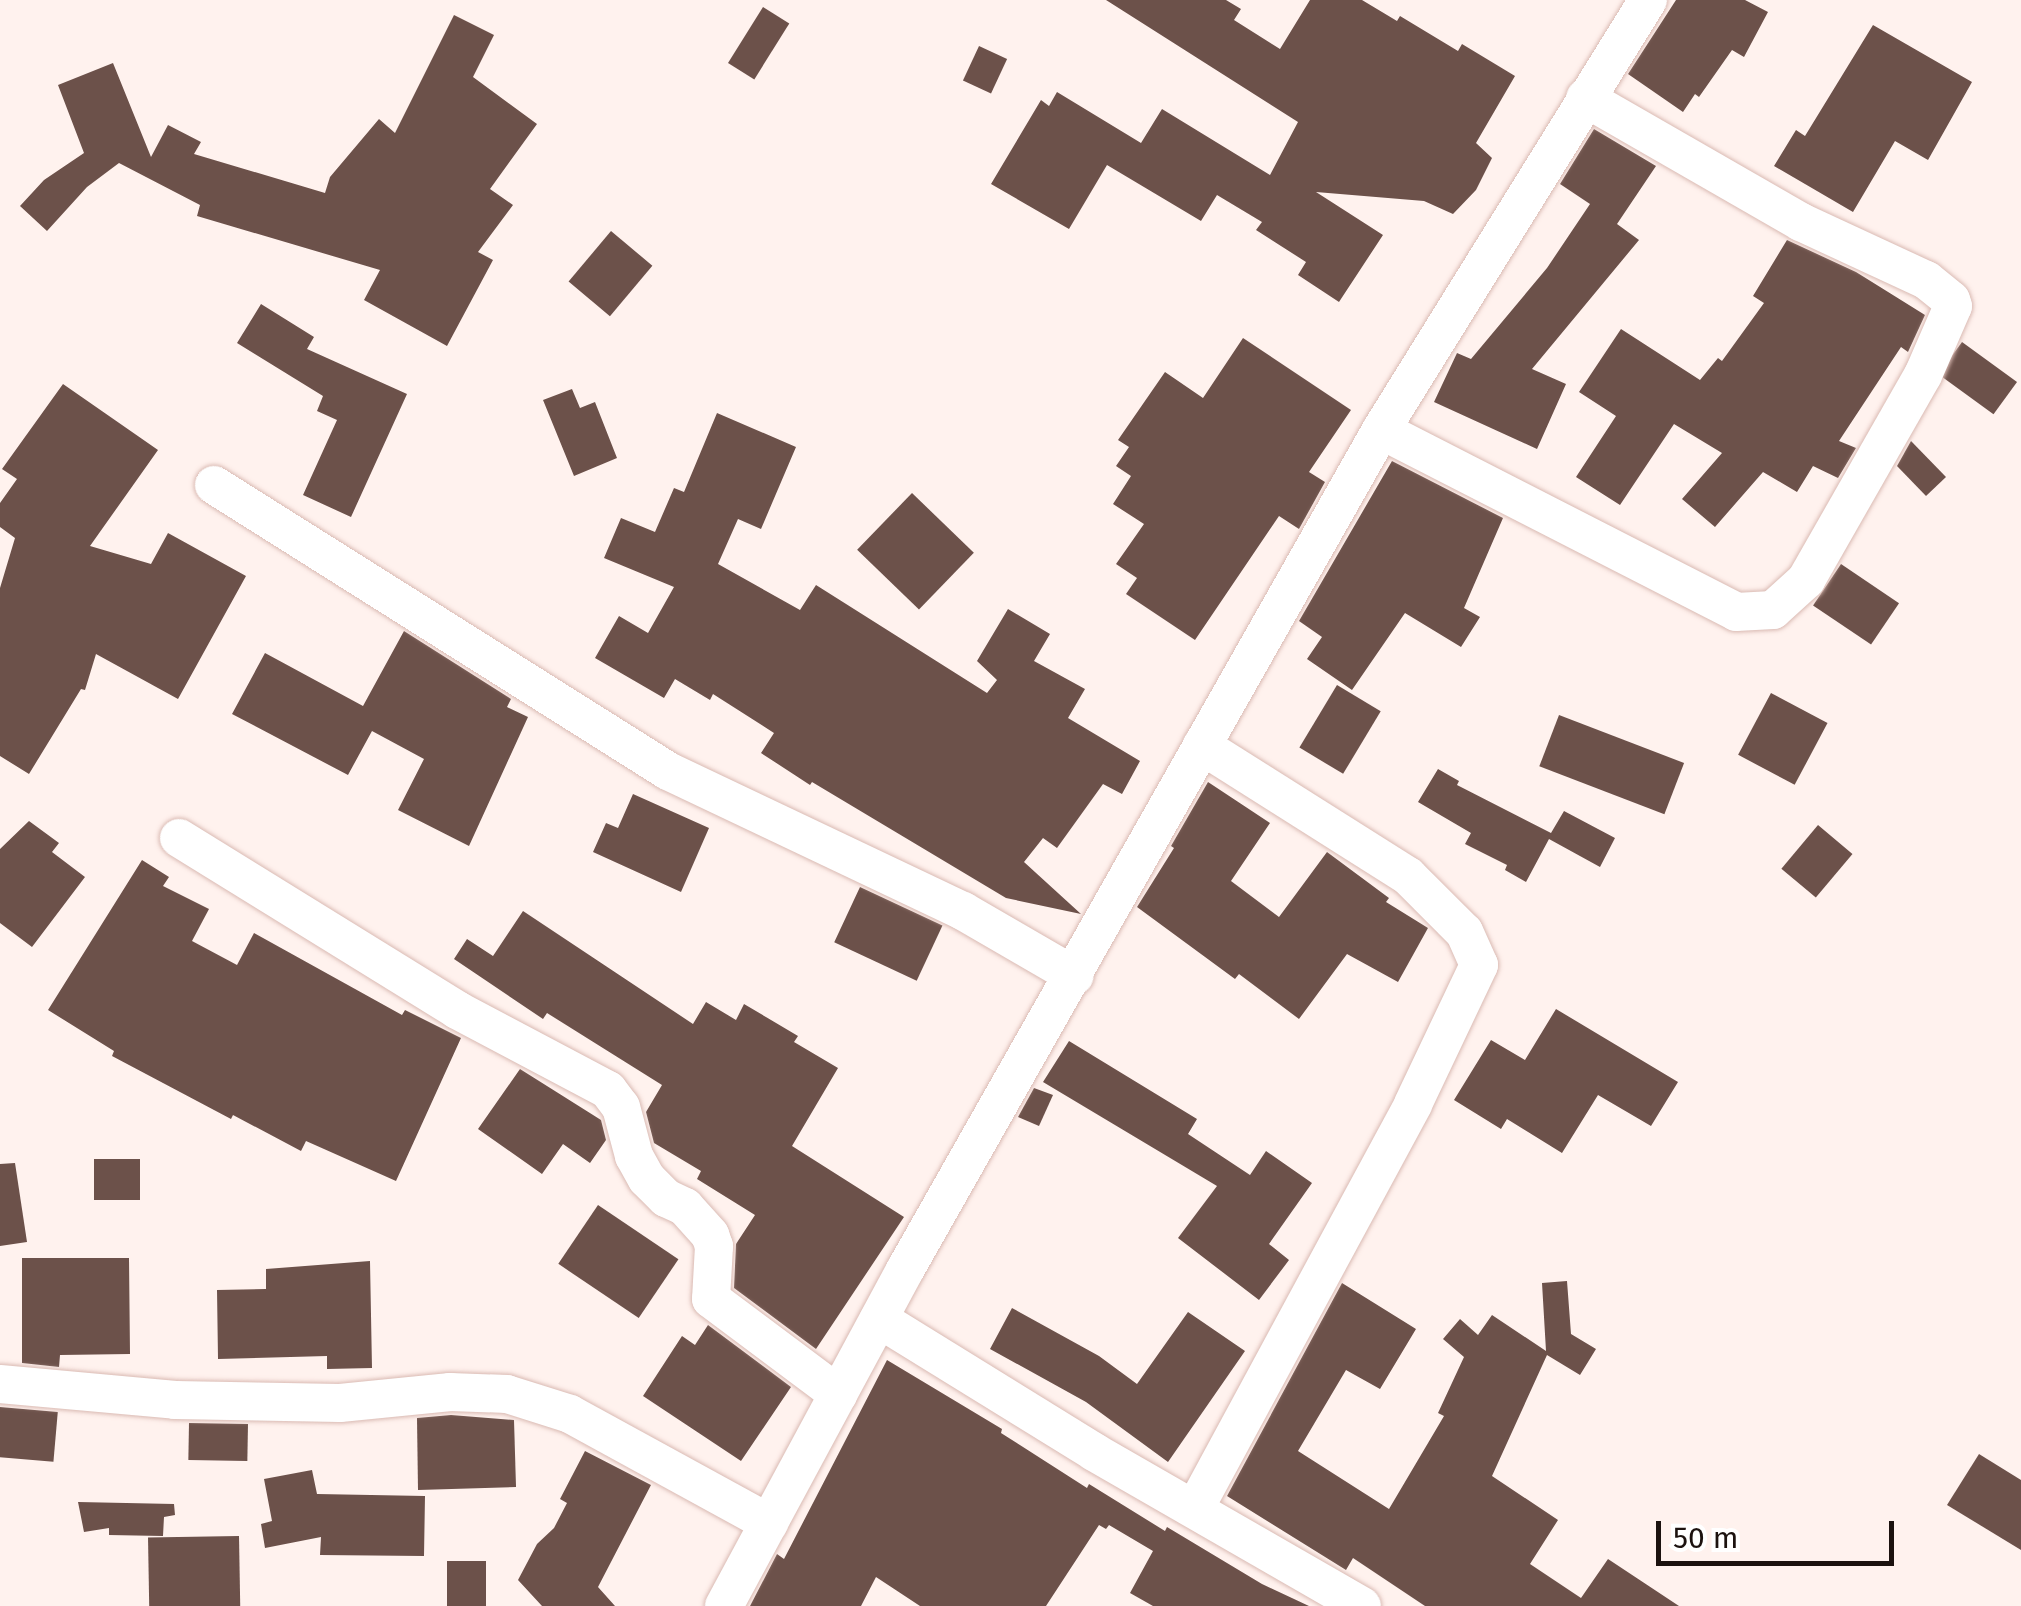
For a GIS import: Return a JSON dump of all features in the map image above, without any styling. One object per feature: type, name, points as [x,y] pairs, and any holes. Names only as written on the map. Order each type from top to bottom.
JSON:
[{"type":"street","points":[[724,1606],[879,1319],[1380,430],[1648,0]]},
{"type":"street","points":[[1380,430],[1736,612],[1773,610],[1806,580],[1923,375],[1953,306],[1951,300],[1926,280],[1800,222],[1586,98]]},
{"type":"street","points":[[214,485],[668,771],[963,912],[1075,976]]},
{"type":"street","points":[[1195,1508],[1414,1104],[1479,965],[1464,932],[1408,876],[1202,746]]},
{"type":"street","points":[[179,838],[457,1010],[608,1090],[620,1107],[634,1156],[647,1179],[666,1198],[685,1207],[710,1235],[714,1246],[711,1299],[838,1394]]},
{"type":"street","points":[[879,1319],[1362,1606]]},
{"type":"street","points":[[0,1384],[174,1400],[340,1403],[450,1392],[507,1394],[570,1414],[769,1523]]},
{"type":"building","points":[[1106,0],[1226,0],[1241,9],[1234,20],[1280,49],[1310,0],[1362,0],[1397,21],[1400,16],[1458,51],[1462,44],[1515,76],[1476,143],[1492,158],[1476,190],[1453,214],[1424,201],[1316,192],[1383,235],[1339,302],[1298,275],[1306,262],[1256,230],[1262,222],[1217,195],[1201,221],[1107,165],[1069,229],[991,184],[1041,100],[1049,106],[1057,92],[1141,143],[1162,109],[1270,175],[1298,122]]},
{"type":"building","points":[[1676,0],[1745,0],[1768,12],[1744,57],[1732,50],[1699,97],[1695,94],[1683,112],[1628,74]]},
{"type":"building","points":[[763,7],[789,23],[754,79],[728,63]]},
{"type":"building","points":[[454,15],[494,35],[473,77],[537,124],[490,189],[513,205],[478,252],[493,260],[447,346],[364,300],[380,270],[197,216],[200,205],[119,163],[87,187],[47,231],[20,206],[44,180],[84,153],[58,85],[113,63],[151,157],[168,125],[201,142],[194,154],[325,193],[330,177],[379,119],[395,133]]},
{"type":"building","points":[[1873,25],[1972,82],[1928,160],[1895,141],[1853,212],[1774,166],[1796,130],[1805,136]]},
{"type":"building","points":[[979,46],[1007,59],[991,94],[963,80]]},
{"type":"building","points":[[1594,129],[1656,166],[1617,224],[1639,240],[1532,369],[1566,384],[1537,449],[1434,402],[1457,353],[1471,359],[1547,268],[1590,204],[1560,184]]},
{"type":"building","points":[[611,231],[652,266],[610,316],[569,282]]},
{"type":"building","points":[[1787,240],[1856,272],[1925,315],[1908,352],[1901,347],[1839,441],[1856,448],[1838,478],[1813,466],[1797,492],[1763,472],[1715,527],[1682,499],[1722,453],[1674,424],[1620,505],[1576,477],[1616,416],[1579,392],[1621,329],[1700,380],[1718,358],[1722,361],[1764,303],[1753,296]]},
{"type":"building","points":[[261,304],[314,337],[307,349],[407,394],[351,517],[303,495],[337,420],[317,411],[323,396],[237,343]]},
{"type":"building","points":[[1243,338],[1351,410],[1309,472],[1325,482],[1299,529],[1279,516],[1195,640],[1126,594],[1137,578],[1116,564],[1144,524],[1113,504],[1131,476],[1116,466],[1129,447],[1118,440],[1165,372],[1203,398]]},
{"type":"building","points":[[1962,342],[2017,382],[1994,414],[1938,374]]},
{"type":"building","points":[[63,384],[158,450],[90,546],[151,564],[168,533],[246,576],[178,699],[96,654],[85,690],[81,689],[29,774],[0,756],[0,588],[15,538],[0,527],[0,503],[17,479],[2,469]]},
{"type":"building","points":[[572,389],[580,408],[595,402],[617,458],[574,476],[543,400]]},
{"type":"building","points":[[717,413],[796,447],[761,529],[738,519],[718,564],[800,610],[816,585],[987,693],[997,680],[977,661],[1008,609],[1050,634],[1034,661],[1085,689],[1068,718],[1140,761],[1122,794],[1103,784],[1057,848],[1043,838],[1024,862],[1081,914],[1006,898],[812,782],[810,785],[761,753],[774,733],[713,694],[710,700],[675,679],[664,698],[595,658],[619,616],[648,633],[674,587],[604,558],[621,518],[655,532],[674,488],[684,492]]},
{"type":"building","points":[[1911,441],[1946,477],[1926,496],[1897,466]]},
{"type":"building","points":[[1392,461],[1503,518],[1464,608],[1480,617],[1461,647],[1405,613],[1352,690],[1307,659],[1322,637],[1299,621]]},
{"type":"building","points":[[912,493],[974,553],[919,610],[857,550]]},
{"type":"building","points":[[1841,564],[1899,603],[1871,645],[1813,605]]},
{"type":"building","points":[[404,631],[511,699],[507,707],[528,717],[469,846],[398,810],[424,759],[372,731],[348,775],[232,714],[265,653],[363,706]]},
{"type":"building","points":[[1337,685],[1381,711],[1343,774],[1299,748]]},
{"type":"building","points":[[1771,693],[1828,723],[1795,785],[1738,755]]},
{"type":"building","points":[[1559,715],[1684,763],[1664,814],[1539,766]]},
{"type":"building","points":[[1438,769],[1459,781],[1457,785],[1551,833],[1564,811],[1615,838],[1600,867],[1549,839],[1526,882],[1505,870],[1507,865],[1465,844],[1471,833],[1418,802]]},
{"type":"building","points":[[1208,782],[1270,823],[1231,881],[1279,917],[1327,852],[1389,898],[1386,902],[1428,928],[1398,982],[1347,954],[1299,1019],[1239,974],[1235,979],[1137,907],[1174,848],[1171,846]]},
{"type":"building","points":[[633,794],[709,828],[681,892],[593,852],[606,823],[618,828]]},
{"type":"building","points":[[29,821],[59,843],[52,852],[85,877],[32,947],[0,923],[0,849]]},
{"type":"building","points":[[1818,825],[1852,854],[1816,898],[1781,869]]},
{"type":"building","points":[[142,860],[169,877],[163,886],[209,909],[192,941],[237,965],[254,933],[402,1015],[405,1010],[461,1038],[396,1181],[306,1141],[301,1151],[233,1115],[231,1119],[112,1056],[114,1051],[48,1010]]},
{"type":"building","points":[[860,887],[942,925],[917,981],[834,942]]},
{"type":"building","points":[[523,911],[693,1024],[706,1002],[736,1020],[744,1004],[798,1036],[794,1042],[838,1068],[792,1146],[904,1217],[816,1349],[734,1288],[736,1244],[755,1215],[697,1179],[701,1171],[654,1143],[646,1112],[662,1085],[547,1013],[543,1019],[454,959],[467,939],[493,956]]},
{"type":"building","points":[[1556,1009],[1678,1082],[1651,1126],[1598,1095],[1562,1153],[1507,1119],[1501,1129],[1454,1100],[1491,1040],[1525,1060]]},
{"type":"building","points":[[1069,1041],[1197,1119],[1188,1134],[1250,1175],[1266,1151],[1312,1183],[1269,1244],[1289,1260],[1259,1300],[1178,1238],[1217,1186],[1043,1082]]},
{"type":"building","points":[[520,1069],[601,1120],[606,1140],[590,1163],[563,1144],[542,1174],[478,1129]]},
{"type":"building","points":[[1034,1088],[1053,1095],[1039,1126],[1018,1117]]},
{"type":"building","points":[[94,1159],[140,1159],[140,1200],[94,1200]]},
{"type":"building","points":[[15,1163],[27,1242],[0,1246],[0,1164]]},
{"type":"building","points":[[598,1205],[678,1259],[639,1318],[558,1264]]},
{"type":"building","points":[[22,1258],[129,1258],[130,1354],[60,1355],[59,1367],[22,1363]]},
{"type":"building","points":[[370,1261],[372,1368],[327,1369],[327,1356],[218,1359],[217,1290],[266,1289],[266,1269]]},
{"type":"building","points":[[1567,1281],[1571,1334],[1596,1349],[1580,1375],[1547,1355],[1492,1476],[1558,1520],[1530,1564],[1581,1598],[1608,1559],[1679,1606],[1425,1606],[1353,1558],[1346,1570],[1227,1496],[1342,1283],[1416,1329],[1380,1389],[1346,1370],[1298,1451],[1389,1509],[1444,1416],[1438,1413],[1464,1357],[1443,1339],[1460,1319],[1478,1335],[1492,1315],[1546,1351],[1542,1283]]},
{"type":"building","points":[[1012,1308],[1099,1356],[1137,1384],[1188,1312],[1245,1351],[1168,1462],[1086,1402],[990,1349]]},
{"type":"building","points":[[708,1325],[791,1387],[741,1461],[643,1396],[682,1336],[695,1345]]},
{"type":"building","points":[[887,1360],[1002,1429],[1001,1433],[1087,1488],[1089,1484],[1165,1531],[1167,1527],[1262,1584],[1309,1606],[1153,1606],[1130,1593],[1153,1551],[1109,1525],[1106,1529],[1099,1525],[1046,1606],[920,1606],[876,1577],[861,1606],[750,1606],[777,1554],[784,1559]]},
{"type":"building","points":[[0,1407],[58,1412],[53,1462],[0,1457]]},
{"type":"building","points":[[451,1415],[514,1420],[516,1487],[418,1490],[417,1418]]},
{"type":"building","points":[[189,1423],[248,1424],[247,1461],[188,1460]]},
{"type":"building","points":[[585,1451],[651,1485],[598,1587],[615,1606],[542,1606],[518,1580],[537,1544],[554,1528],[567,1503],[560,1499]]},
{"type":"building","points":[[1979,1454],[2021,1480],[2021,1550],[1947,1505]]},
{"type":"building","points":[[312,1470],[317,1494],[425,1496],[424,1556],[320,1555],[321,1537],[265,1548],[261,1524],[272,1521],[264,1479]]},
{"type":"building","points":[[78,1502],[174,1504],[175,1515],[164,1517],[163,1536],[109,1535],[109,1528],[84,1532]]},
{"type":"building","points":[[239,1536],[240,1606],[149,1606],[148,1538]]},
{"type":"building","points":[[447,1561],[486,1561],[486,1606],[447,1606]]}]
